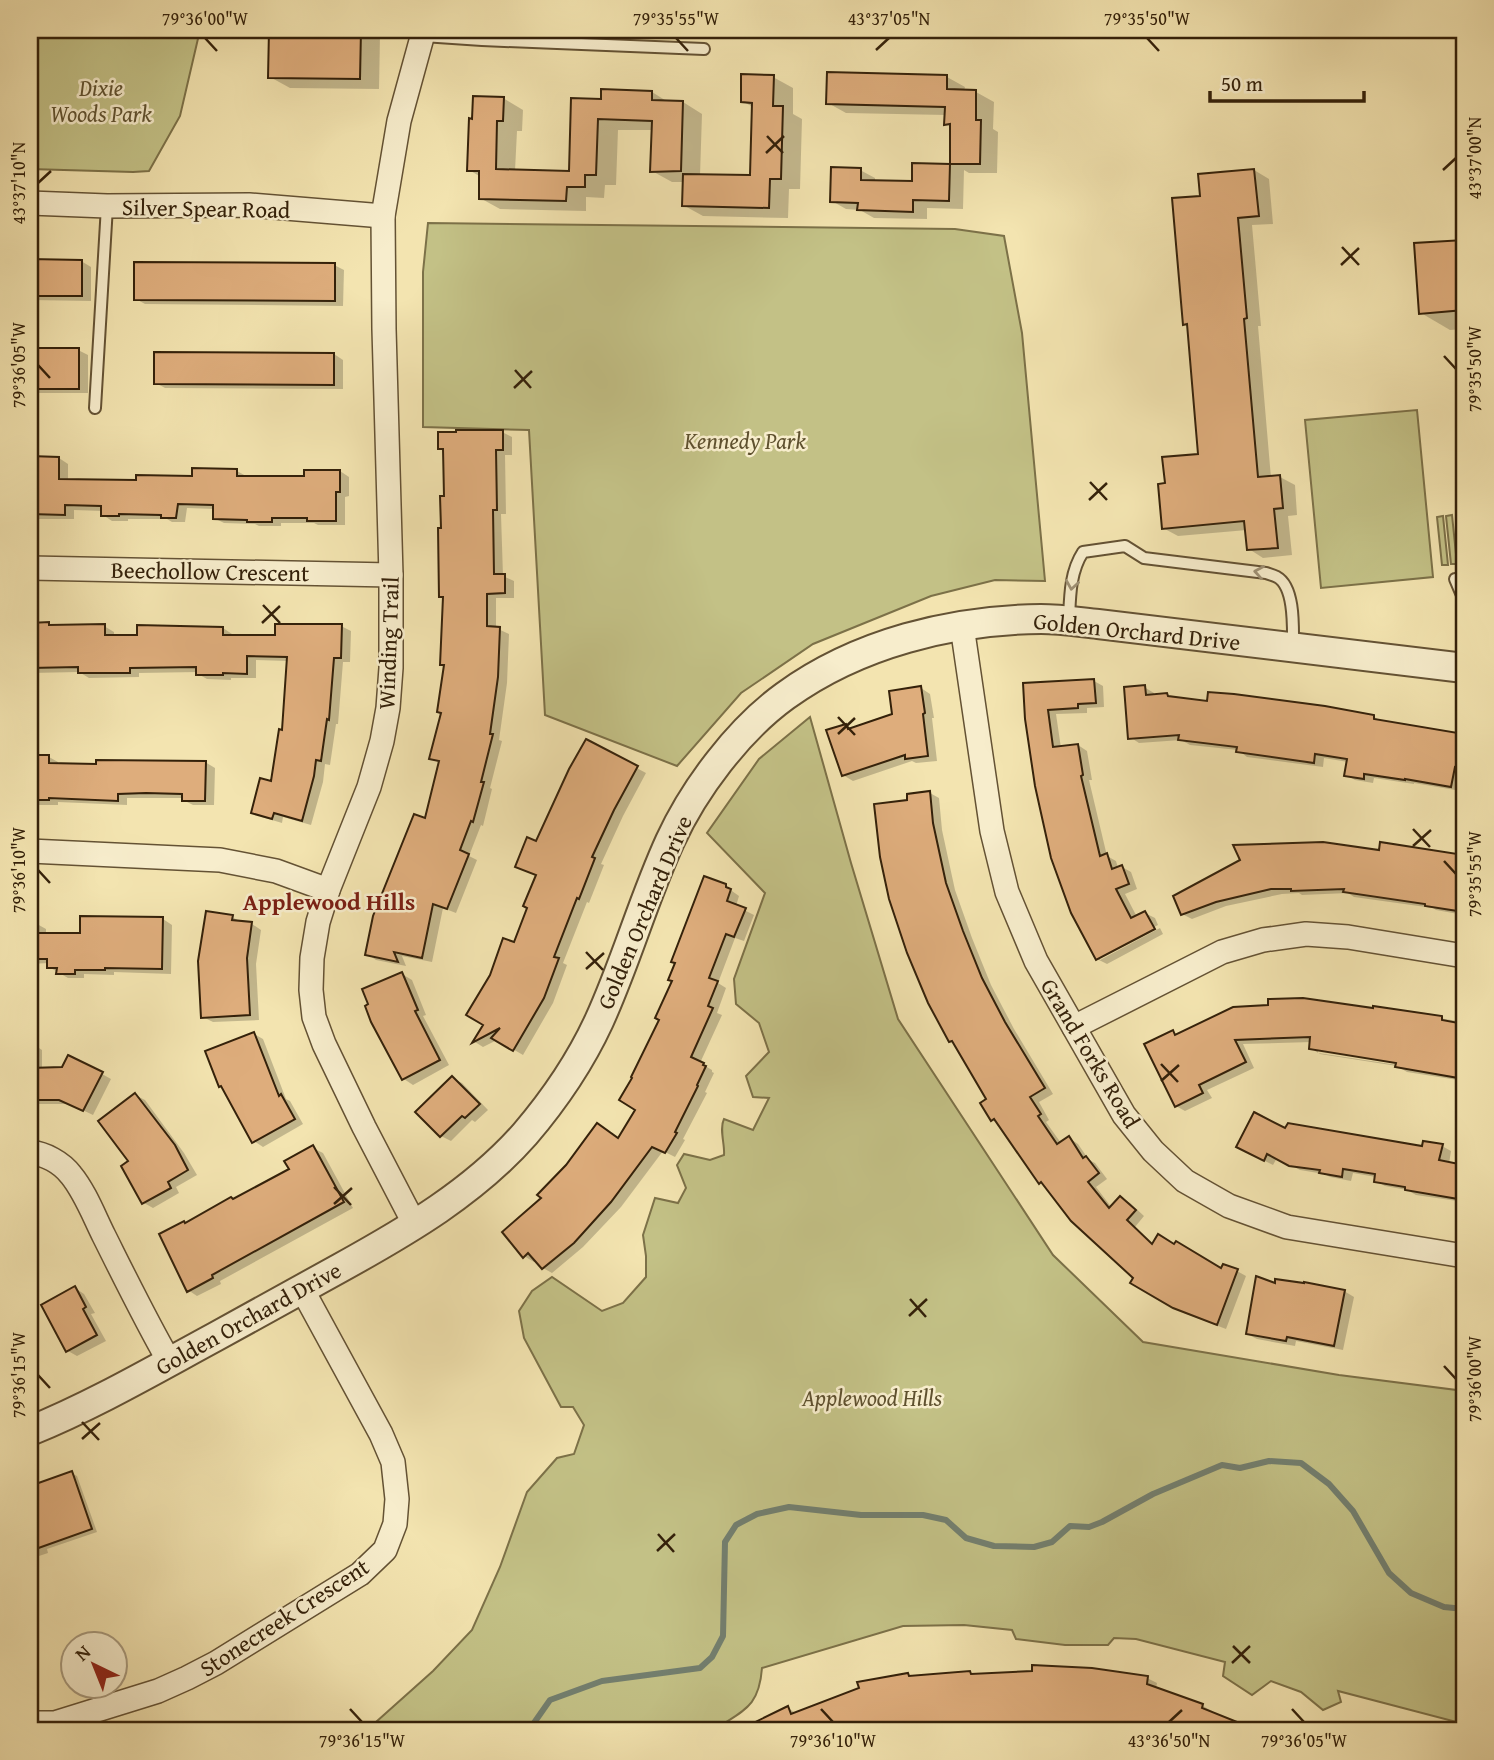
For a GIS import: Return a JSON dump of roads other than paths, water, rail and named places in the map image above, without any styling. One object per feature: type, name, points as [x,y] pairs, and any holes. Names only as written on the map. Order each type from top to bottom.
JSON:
[{"type":"street","name":"Winding Trail","points":[[415,1225],[324,1044],[314,1017],[311,990],[312,958],[318,922],[369,787],[388,708],[391,575],[383,216],[399,121],[424,33]]},
{"type":"street","name":"Silver Spear Road","points":[[30,203],[107,206],[249,205],[383,216]]},
{"type":"street","name":"Beechollow Crescent","points":[[30,568],[391,575]]},
{"type":"street","name":"Golden Orchard Drive","points":[[30,1431],[82,1409],[415,1225],[480,1177],[522,1138],[569,1076],[586,1048],[619,974],[671,840],[690,804],[710,773],[739,740],[782,698],[802,684],[885,645],[932,632],[1010,620],[1045,619],[1464,668]]},
{"type":"street","name":"Grand Forks Road","points":[[962,626],[992,831],[1007,892],[1036,961],[1124,1115],[1153,1151],[1185,1181],[1229,1206],[1287,1227],[1464,1256]]},
{"type":"street","points":[[30,850],[220,860],[276,871],[328,890]]},
{"type":"street","points":[[1074,1027],[1222,952],[1263,940],[1306,934],[1348,937],[1464,956]]},
{"type":"street","points":[[30,1152],[41,1153],[58,1162],[71,1174],[169,1361]]},
{"type":"street","name":"Stonecreek Crescent","points":[[30,1723],[55,1723],[158,1691],[187,1678],[360,1574],[385,1550],[395,1524],[397,1499],[393,1462],[381,1434],[302,1289]]},
{"type":"lane","points":[[424,33],[482,40],[704,49]]},
{"type":"lane","points":[[95,408],[107,206]]},
{"type":"lane","points":[[1069,621],[1073,574],[1083,552],[1125,546],[1144,558],[1266,572],[1277,577],[1284,583],[1288,593],[1293,622],[1293,647]]},
{"type":"lane","points":[[1455,579],[1464,600]]},
{"type":"waterway","points":[[529,1730],[550,1700],[602,1681],[700,1668],[712,1657],[723,1636],[725,1542],[736,1525],[757,1514],[789,1507],[861,1515],[923,1515],[946,1520],[966,1538],[994,1546],[1034,1547],[1052,1542],[1070,1526],[1089,1527],[1102,1522],[1153,1494],[1222,1465],[1240,1468],[1269,1461],[1301,1463],[1329,1484],[1353,1511],[1389,1573],[1411,1593],[1444,1607],[1464,1609]]},
{"type":"district","name":"Applewood Hills","points":[[329,901]]},
{"type":"park label","name":"Dixie Woods Park","points":[[101,100]]},
{"type":"park label","name":"Kennedy Park","points":[[745,440]]}]
